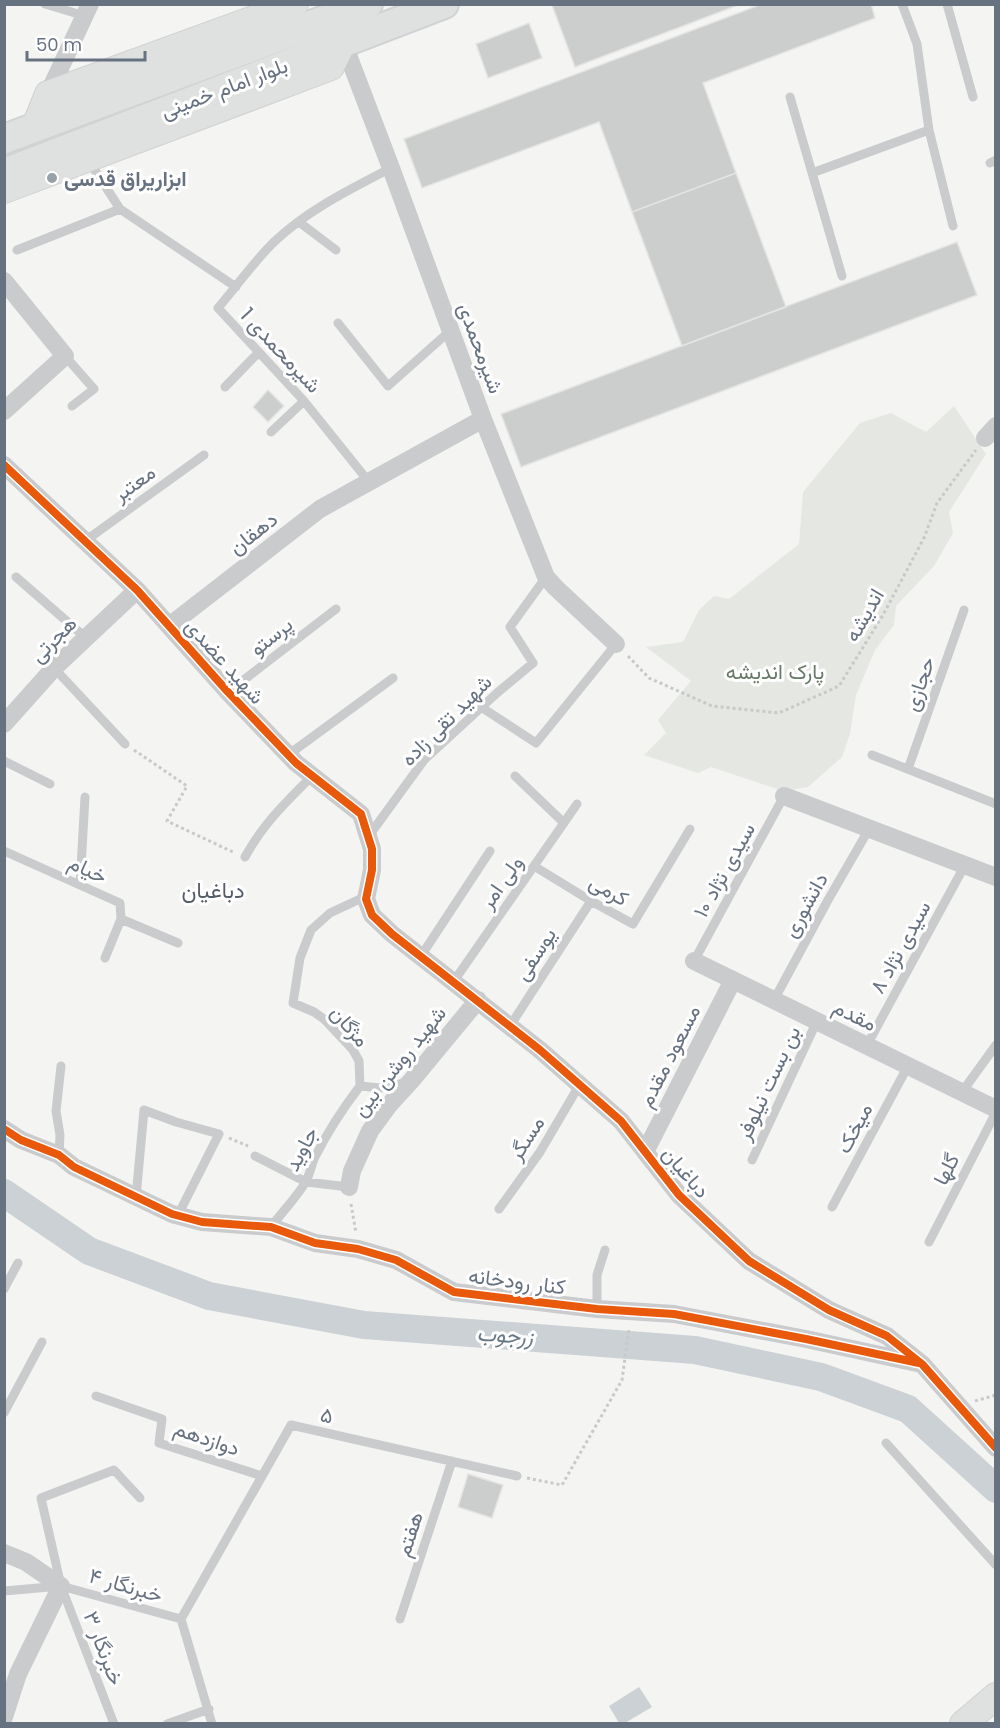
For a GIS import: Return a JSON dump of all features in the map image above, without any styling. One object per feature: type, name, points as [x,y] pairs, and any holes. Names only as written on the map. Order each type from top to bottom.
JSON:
[{"type":"main road","name":"بلوار امام خمینی","points":[[4,139],[368,4]]},
{"type":"main road","name":"بلوار امام خمینی","points":[[4,173],[444,4]]},
{"type":"street","points":[[48,94],[295,4]]},
{"type":"street","points":[[34,129],[88,10]]},
{"type":"street","points":[[4,190],[331,67],[343,42]]},
{"type":"street","name":"شیرمحمدی","points":[[343,42],[483,419],[546,577],[616,644]]},
{"type":"street","points":[[4,280],[65,356],[4,411]]},
{"type":"street","name":"دهقان","points":[[169,626],[320,509],[483,419]]},
{"type":"street","name":"شهید عضدی","points":[[4,465],[137,590],[288,755],[361,814],[372,849],[372,870],[366,899]]},
{"type":"street","name":"هجرتی","points":[[4,724],[54,668],[137,590]]},
{"type":"street","points":[[784,796],[996,877]]},
{"type":"street","name":"دباغیان","points":[[366,899],[372,915],[392,934],[540,1050],[621,1121],[679,1195],[749,1261],[829,1310],[887,1336],[922,1364],[996,1448]]},
{"type":"street","name":"مقدم","points":[[694,961],[996,1110]]},
{"type":"street","name":"مسعود مقدم","points":[[645,1152],[733,980]]},
{"type":"street","name":"شهید روشن بین","points":[[349,1187],[352,1171],[370,1131],[389,1105],[478,1000]]},
{"type":"street","name":"کنار رودخانه","points":[[4,1129],[21,1140],[59,1155],[74,1167],[178,1215],[202,1222],[271,1227],[315,1243],[358,1249],[396,1260],[454,1292],[597,1309],[674,1314],[922,1364]]},
{"type":"street","points":[[4,1553],[26,1562],[61,1586],[11,1674],[4,1718]]},
{"type":"street","points":[[963,1724],[996,1696]]},
{"type":"lane","points":[[45,4],[88,10]]},
{"type":"lane","points":[[902,4],[917,44],[929,130],[953,226]]},
{"type":"lane","points":[[947,4],[974,97]]},
{"type":"lane","points":[[790,97],[842,276]]},
{"type":"lane","points":[[812,173],[929,130]]},
{"type":"lane","points":[[88,159],[120,209],[236,287]]},
{"type":"lane","name":"شیرمحمدی 1","points":[[369,482],[304,401],[218,308],[275,242],[299,222],[321,205],[391,168]]},
{"type":"lane","points":[[17,250],[120,209]]},
{"type":"lane","points":[[299,222],[336,250]]},
{"type":"lane","points":[[338,323],[388,386],[451,330]]},
{"type":"lane","points":[[225,387],[259,352]]},
{"type":"lane","points":[[65,356],[94,389],[72,406]]},
{"type":"lane","points":[[271,432],[304,401]]},
{"type":"lane","name":"معتبر","points":[[85,541],[204,455]]},
{"type":"lane","points":[[16,577],[86,638]]},
{"type":"lane","name":"شهید تقی زاده","points":[[368,837],[424,760],[533,663],[510,627],[546,577]]},
{"type":"lane","name":"پرستو","points":[[228,692],[336,609]]},
{"type":"lane","name":"حجازی","points":[[908,769],[964,610]]},
{"type":"lane","points":[[481,707],[536,743],[616,644]]},
{"type":"lane","points":[[54,668],[125,744]]},
{"type":"lane","points":[[288,755],[393,678]]},
{"type":"lane","points":[[872,755],[996,804]]},
{"type":"lane","points":[[4,761],[50,784]]},
{"type":"lane","points":[[245,857],[269,819],[312,776]]},
{"type":"lane","points":[[515,776],[564,823]]},
{"type":"lane","name":"سیدی نژاد ۱۰","points":[[694,961],[784,796]]},
{"type":"lane","points":[[80,885],[85,797]]},
{"type":"lane","name":"ولی امر","points":[[454,981],[577,804]]},
{"type":"lane","name":"دانشوری","points":[[774,1000],[869,828]]},
{"type":"lane","name":"کرمی","points":[[534,866],[633,924],[690,829]]},
{"type":"lane","name":"خیام","points":[[4,850],[120,903],[120,919]]},
{"type":"lane","points":[[421,956],[490,852]]},
{"type":"lane","name":"سیدی نژاد ۸","points":[[867,1046],[965,866]]},
{"type":"lane","name":"مژگان","points":[[360,1086],[359,1061],[353,1050],[324,1019],[293,1003],[300,958],[311,930],[330,913],[360,898],[366,899]]},
{"type":"lane","name":"یوسفی","points":[[510,1026],[591,901]]},
{"type":"lane","points":[[105,958],[120,919],[178,943]]},
{"type":"lane","name":"بن بست نیلوفر","points":[[752,1160],[817,1021]]},
{"type":"lane","points":[[962,1092],[996,1045]]},
{"type":"lane","points":[[59,1155],[60,1135],[56,1111],[61,1066]]},
{"type":"lane","name":"میخک","points":[[832,1207],[908,1066]]},
{"type":"lane","points":[[360,1086],[381,1088],[411,1081]]},
{"type":"lane","name":"مسگر","points":[[499,1209],[540,1152],[579,1084]]},
{"type":"lane","name":"جاوید","points":[[271,1227],[306,1182],[314,1159],[344,1108],[360,1086]]},
{"type":"lane","points":[[136,1197],[144,1110],[219,1134],[178,1215]]},
{"type":"lane","name":"گلها","points":[[929,1242],[996,1110]]},
{"type":"lane","points":[[255,1156],[306,1182],[349,1187]]},
{"type":"lane","points":[[597,1309],[597,1275],[605,1250]]},
{"type":"lane","points":[[4,1289],[18,1263]]},
{"type":"lane","points":[[4,1413],[42,1342]]},
{"type":"lane","name":"دوازدهم","points":[[96,1396],[162,1419],[159,1443],[262,1476]]},
{"type":"lane","name":"۵","points":[[181,1620],[291,1425],[517,1476]]},
{"type":"lane","points":[[886,1443],[996,1565]]},
{"type":"lane","name":"هفتم","points":[[400,1618],[452,1461]]},
{"type":"lane","name":"خبرنگار ۳","points":[[114,1724],[61,1586],[41,1498],[114,1470],[141,1498]]},
{"type":"lane","points":[[4,1591],[61,1586]]},
{"type":"lane","name":"خبرنگار ۴","points":[[61,1586],[181,1620]]},
{"type":"lane","points":[[181,1620],[212,1724]]},
{"type":"lane","points":[[167,1724],[209,1709]]},
{"type":"path","points":[[125,744],[186,786],[167,821],[245,857]]},
{"type":"path","points":[[219,1134],[250,1147],[255,1156]]},
{"type":"path","points":[[349,1187],[358,1249]]},
{"type":"path","points":[[517,1476],[562,1485],[622,1380],[630,1324]]},
{"type":"green space","name":"پارک اندیشه","points":[[954,406],[986,454],[949,512],[953,533],[934,566],[896,606],[894,625],[875,650],[856,695],[850,734],[842,757],[808,787],[791,790],[777,789],[711,767],[698,773],[644,755],[666,733],[658,720],[691,681],[646,647],[683,642],[699,610],[714,596],[729,599],[799,544],[803,492],[860,423],[891,413],[926,432]]},
{"type":"shaded area","points":[[639,1687],[652,1707],[625,1723],[619,1723],[609,1706]]},
{"type":"building","points":[[741,4],[575,67],[552,5]]},
{"type":"building","points":[[762,4],[871,4],[875,18],[703,83],[736,173],[632,212],[599,122],[422,188],[404,139]]},
{"type":"building","points":[[529,23],[542,58],[488,78],[476,44]]},
{"type":"building","points":[[736,173],[786,307],[682,346],[632,212]]},
{"type":"building","points":[[957,242],[977,295],[521,467],[501,414]]},
{"type":"building","points":[[268,390],[284,406],[268,422],[253,407]]},
{"type":"building","points":[[468,1474],[503,1485],[492,1518],[458,1507]]},
{"type":"waterway","name":"زرجوب","points":[[4,1193],[89,1251],[209,1296],[364,1325],[695,1350],[821,1377],[908,1409],[996,1489]]},
{"type":"cycle path","points":[[4,465],[137,590],[228,692],[296,763],[361,814],[372,849],[372,870],[366,899],[372,915],[392,934],[540,1050],[621,1121],[679,1195],[749,1261],[829,1310],[887,1336],[922,1364],[996,1448]]},
{"type":"cycle path","points":[[4,1129],[21,1140],[59,1155],[74,1167],[172,1214],[202,1222],[271,1227],[315,1243],[358,1249],[396,1260],[454,1292],[597,1309],[674,1314],[919,1363]]},
{"type":"place","name":"ابزاریراق قدسی","points":[[52,178]]},
{"type":"district","name":"دباغیان","points":[[213,890]]}]
